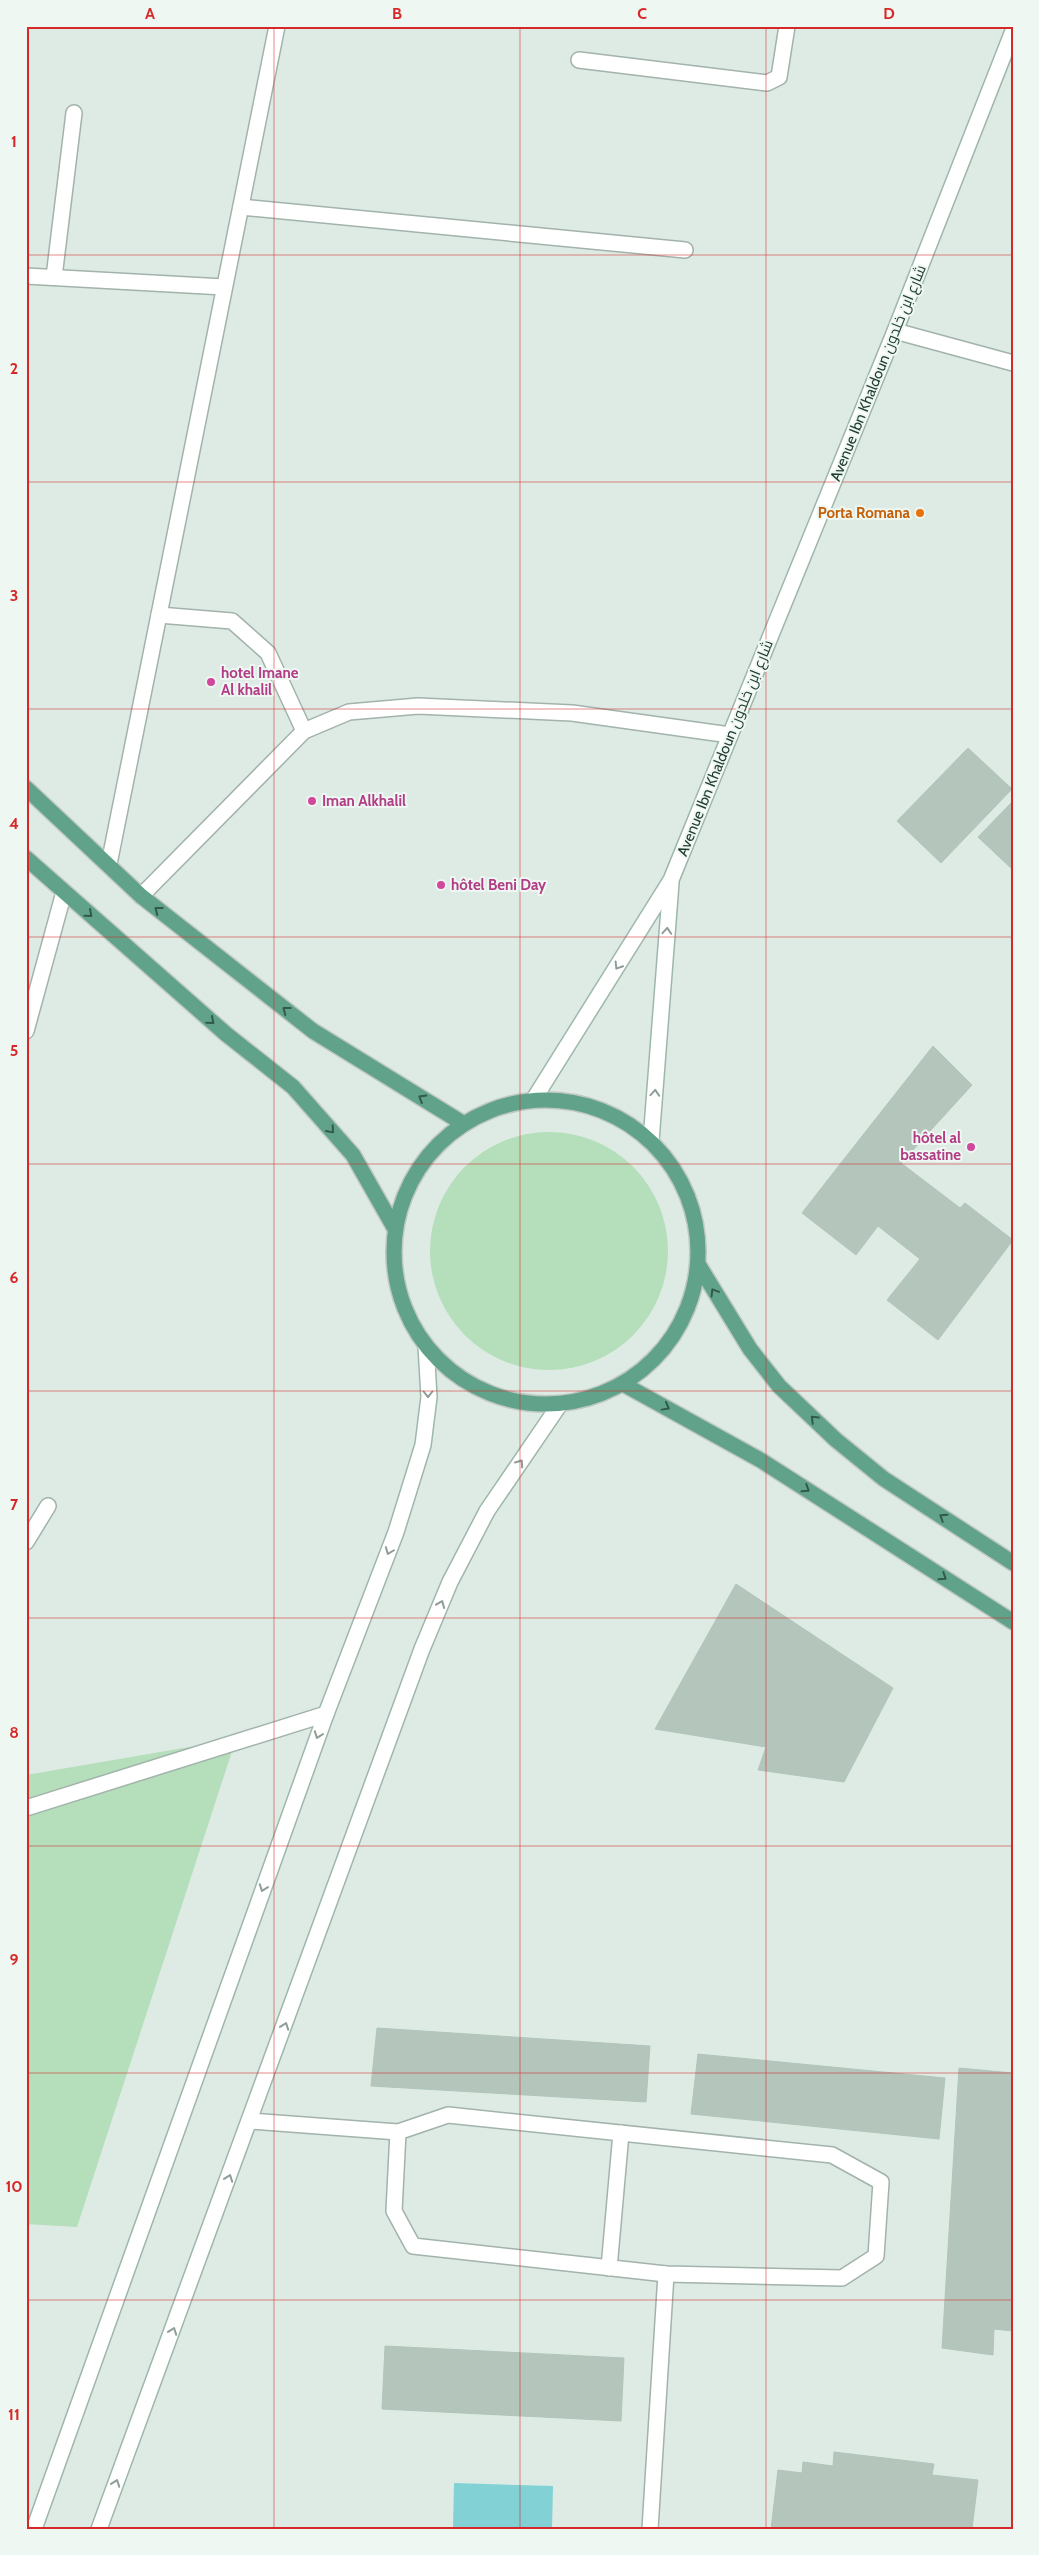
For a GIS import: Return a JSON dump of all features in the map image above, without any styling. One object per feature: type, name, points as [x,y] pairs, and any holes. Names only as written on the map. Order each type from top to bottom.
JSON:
[{"type":"main road","points":[[26,788],[141,896],[312,1032],[464,1124]]},
{"type":"main road","points":[[26,858],[226,1034],[293,1087],[353,1155],[396,1229]]},
{"type":"main road","points":[[534,1100],[585,1105],[616,1117],[651,1141],[679,1177],[695,1219],[698,1264],[689,1302],[682,1320],[666,1345],[646,1367],[623,1384],[593,1398],[560,1404],[509,1400],[463,1380],[426,1346],[405,1310],[395,1270],[396,1229],[400,1208],[419,1169],[431,1152],[464,1124],[497,1107],[534,1100]]},
{"type":"main road","points":[[698,1264],[762,1364],[779,1386],[836,1440],[884,1478],[1013,1563]]},
{"type":"main road","points":[[623,1384],[762,1461],[1013,1622]]},
{"type":"street","points":[[109,864],[277,26]]},
{"type":"street","points":[[579,60],[767,83],[779,77],[787,26]]},
{"type":"street","name":"Avenue Ibn Khaldoun شارع ابن خلدون","points":[[671,880],[895,331],[1013,31]]},
{"type":"street","points":[[54,277],[74,113]]},
{"type":"street","points":[[241,207],[685,250]]},
{"type":"street","points":[[26,276],[224,287]]},
{"type":"street","points":[[895,331],[1013,363]]},
{"type":"street","points":[[159,614],[232,621],[268,653],[304,731]]},
{"type":"street","points":[[141,896],[304,731],[349,712],[418,706],[572,713],[730,736]]},
{"type":"street","points":[[534,1100],[671,880]]},
{"type":"street","points":[[651,1141],[671,880]]},
{"type":"street","points":[[26,1031],[30,1008],[64,892]]},
{"type":"street","points":[[34,2529],[326,1714],[396,1532],[423,1444],[429,1397],[426,1346]]},
{"type":"street","points":[[99,2529],[422,1649],[450,1582],[486,1511],[560,1404]]},
{"type":"street","points":[[26,1542],[48,1506]]},
{"type":"street","points":[[26,1808],[326,1714]]},
{"type":"street","points":[[250,2121],[398,2132],[448,2115],[832,2155],[881,2182],[876,2256],[842,2278],[666,2274],[413,2246],[394,2210],[398,2132]]},
{"type":"street","points":[[609,2268],[621,2133]]},
{"type":"street","points":[[650,2529],[666,2274]]},
{"type":"green space","points":[[537,1132],[561,1132],[584,1137],[605,1146],[625,1159],[641,1175],[654,1195],[663,1216],[668,1239],[666,1274],[659,1297],[641,1327],[625,1343],[605,1356],[584,1365],[561,1370],[537,1370],[514,1365],[493,1356],[473,1343],[457,1327],[444,1307],[435,1286],[430,1263],[430,1239],[435,1216],[444,1195],[457,1175],[473,1159],[493,1146],[514,1137]]},
{"type":"green space","points":[[236,1739],[77,2227],[26,2224],[26,1775]]},
{"type":"water","points":[[454,2483],[553,2486],[552,2529],[453,2529]]},
{"type":"building","points":[[968,748],[1012,789],[941,863],[897,821]]},
{"type":"building","points":[[1013,801],[1013,870],[978,837]]},
{"type":"building","points":[[933,1046],[972,1085],[901,1163],[874,1197],[837,1168]]},
{"type":"building","points":[[901,1163],[960,1208],[965,1203],[1013,1240],[938,1340],[887,1300],[920,1259],[878,1226],[856,1255],[802,1213],[837,1168],[874,1197]]},
{"type":"building","points":[[736,1584],[893,1688],[844,1782],[758,1770],[766,1747],[655,1729]]},
{"type":"building","points":[[377,2028],[650,2046],[646,2102],[371,2086]]},
{"type":"building","points":[[698,2054],[945,2078],[939,2139],[691,2114]]},
{"type":"building","points":[[959,2068],[1013,2073],[1013,2331],[994,2329],[993,2355],[942,2348]]},
{"type":"building","points":[[385,2346],[624,2358],[621,2421],[382,2409]]},
{"type":"building","points":[[834,2452],[934,2464],[932,2475],[978,2480],[972,2529],[771,2529],[778,2470],[802,2473],[803,2462],[833,2466]]},
{"type":"place","name":"Porta Romana","points":[[920,513]]},
{"type":"place","name":"hotel Imane Al khalil","points":[[211,682]]},
{"type":"place","name":"Iman Alkhalil","points":[[312,801]]},
{"type":"place","name":"hôtel Beni Day","points":[[441,885]]},
{"type":"place","name":"hôtel al bassatine","points":[[971,1147]]}]
